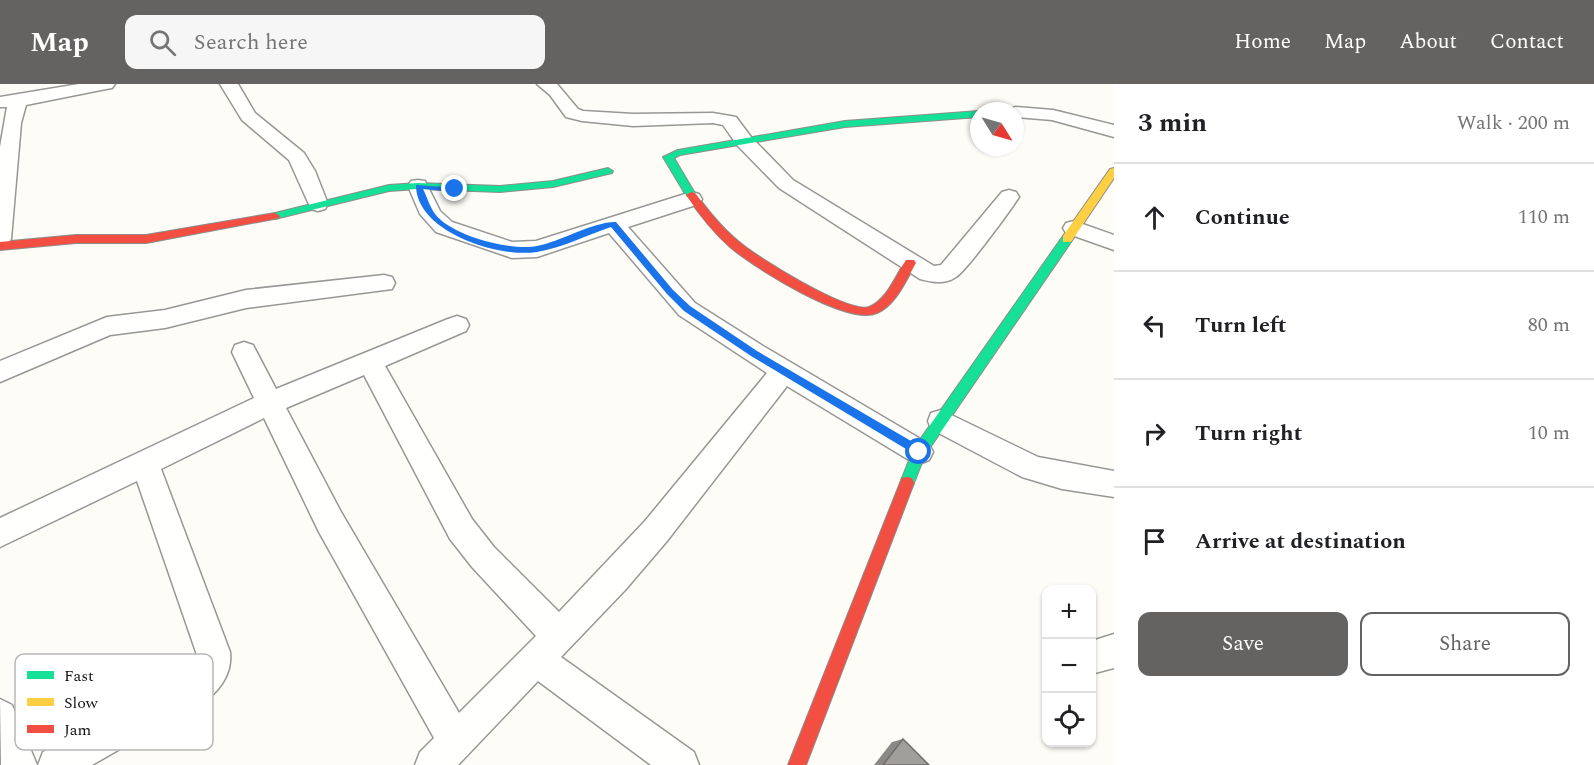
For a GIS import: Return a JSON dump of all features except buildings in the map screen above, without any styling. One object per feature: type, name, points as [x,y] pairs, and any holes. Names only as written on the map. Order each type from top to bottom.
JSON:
[{"type":"street","points":[[0,240],[12,123],[9,101],[106,84]]},
{"type":"street","points":[[229,84],[248,116],[297,157],[318,204]]},
{"type":"street","points":[[546,84],[556,91],[566,108],[582,116],[624,120],[723,119],[734,126],[744,141],[786,184],[928,273],[939,275],[949,271],[1009,197]]},
{"type":"street","points":[[1024,112],[1053,115],[1114,131]]},
{"type":"street","points":[[910,263],[882,305],[873,311],[856,311],[770,272],[752,261],[712,224],[692,199],[668,157],[678,153],[845,124],[970,115]]},
{"type":"street","points":[[0,246],[76,239],[146,239],[172,236],[273,217],[389,188],[418,186],[500,189],[553,184],[608,171]]},
{"type":"street","points":[[797,765],[919,452],[1114,171]]},
{"type":"street","points":[[418,186],[431,214],[444,227],[481,242],[512,250],[537,249],[692,199]]},
{"type":"street","points":[[613,224],[663,285],[687,309],[784,371],[919,452]]},
{"type":"street","points":[[1074,228],[1114,243]]},
{"type":"street","points":[[0,372],[107,326],[165,319],[246,299],[384,283]]},
{"type":"street","points":[[0,533],[270,403],[457,325]]},
{"type":"street","points":[[244,352],[330,522],[456,742]]},
{"type":"street","points":[[370,362],[461,529],[483,556],[547,647],[681,765]]},
{"type":"street","points":[[433,765],[656,531],[784,371]]},
{"type":"street","points":[[941,421],[1032,468],[1062,476],[1114,484]]},
{"type":"street","points":[[145,464],[213,652],[215,664],[213,668]]},
{"type":"street","points":[[0,717],[19,765]]},
{"type":"street","points":[[56,765],[83,750]]},
{"type":"traffic: fast","points":[[691,195],[668,157],[678,153],[845,124],[970,115]]},
{"type":"traffic: fast","points":[[275,216],[389,188],[418,186],[500,189],[553,184],[608,171]]},
{"type":"traffic: fast","points":[[907,483],[919,452],[1067,239]]},
{"type":"traffic: slow","points":[[1067,239],[1114,171]]},
{"type":"traffic: jam","points":[[691,195],[719,230],[749,256],[801,287],[854,311],[865,312],[880,306],[892,293],[910,263]]},
{"type":"traffic: jam","points":[[0,246],[76,239],[146,239],[275,216]]},
{"type":"traffic: jam","points":[[797,765],[907,483]]},
{"type":"route","points":[[455,189],[418,186],[431,214],[444,227],[500,248],[524,251],[537,249],[613,224],[651,271],[687,309],[754,353],[919,452]]}]
